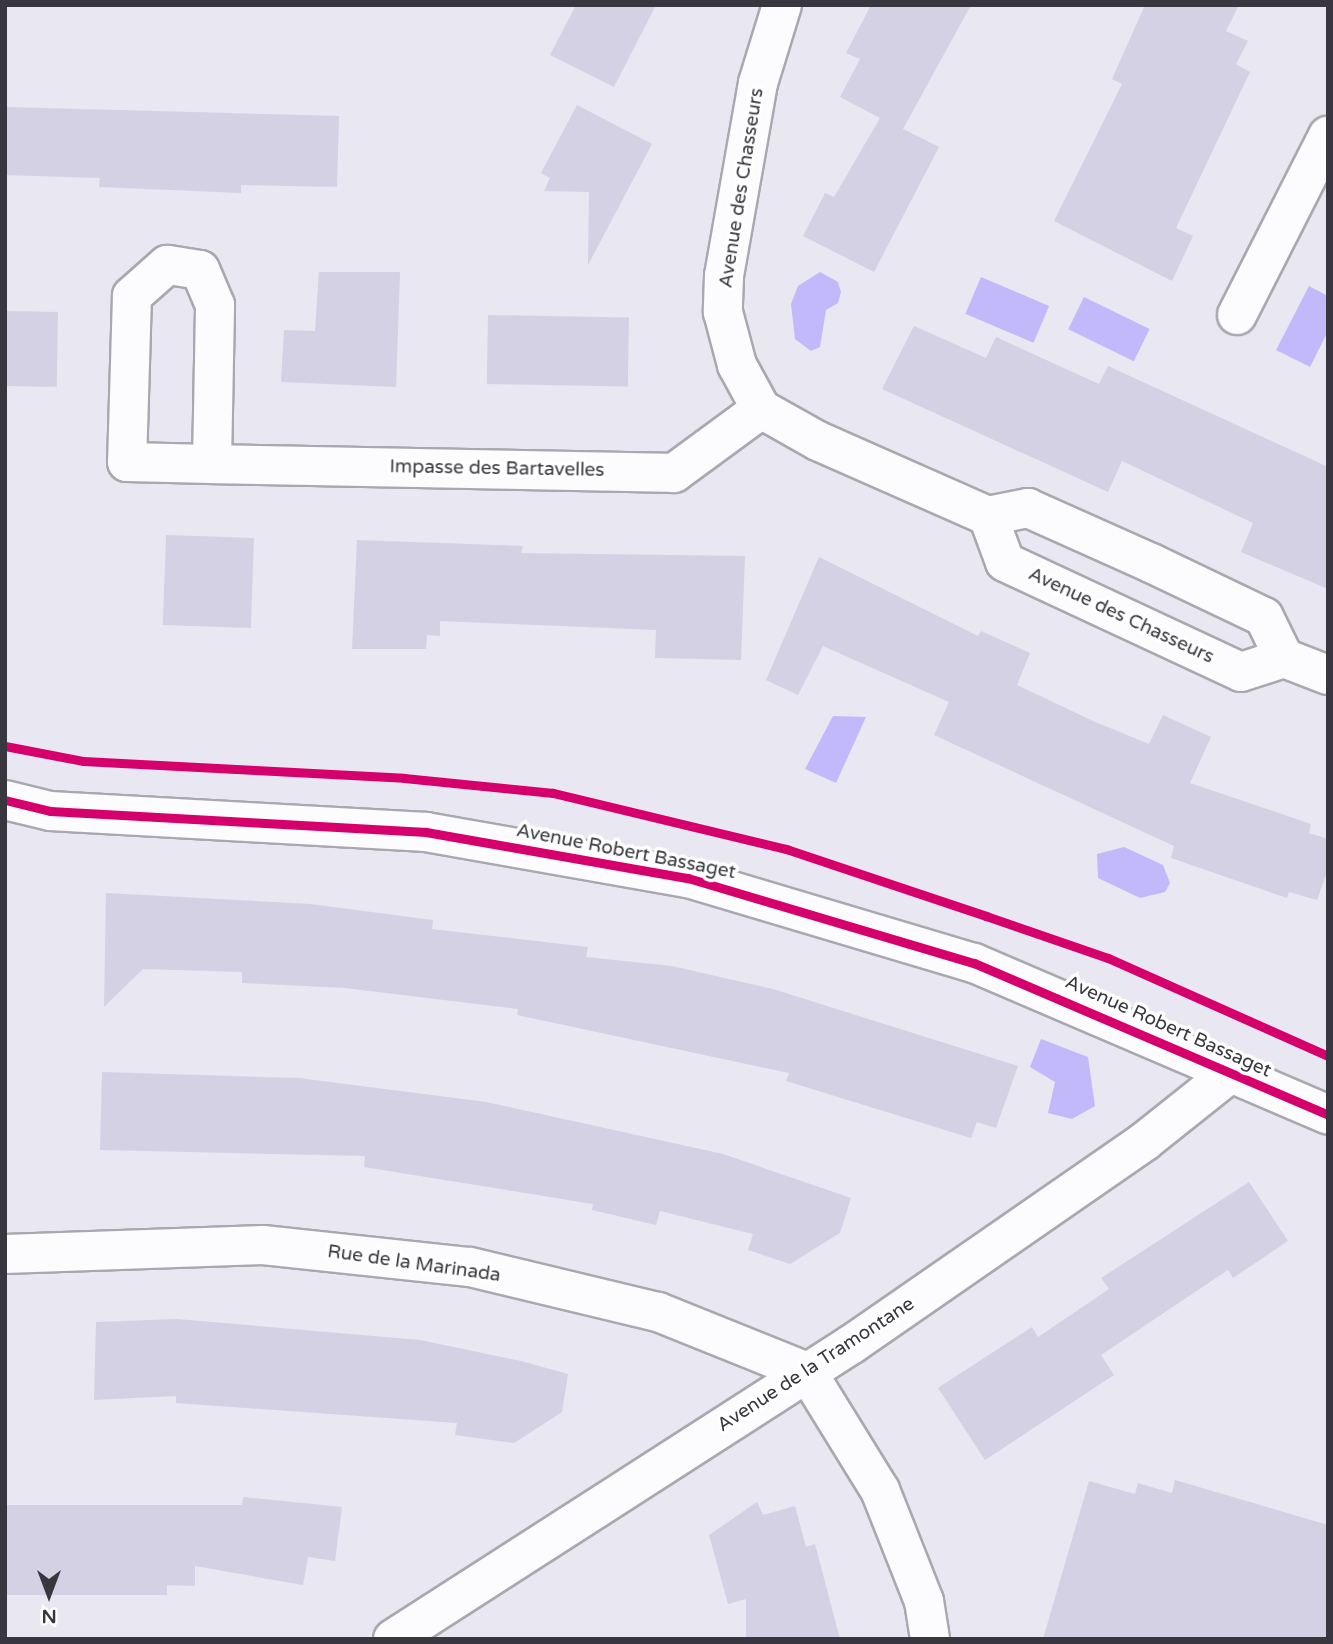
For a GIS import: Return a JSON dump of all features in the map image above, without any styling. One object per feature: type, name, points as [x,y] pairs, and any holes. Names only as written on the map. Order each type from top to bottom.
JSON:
[{"type":"street","name":"Avenue des Chasseurs","points":[[761,409],[737,365],[723,312],[724,276],[758,83],[782,5]]},
{"type":"street","points":[[1237,315],[1328,136]]},
{"type":"street","name":"Impasse des Bartavelles","points":[[212,464],[215,305],[200,270],[167,265],[132,296],[127,462],[212,464],[674,473],[761,409]]},
{"type":"street","points":[[761,409],[818,441],[988,516],[1028,508],[1252,611],[1264,618],[1284,659],[1328,675]]},
{"type":"street","name":"Avenue des Chasseurs","points":[[988,516],[1005,562],[1241,672],[1284,659]]},
{"type":"street","name":"Avenue Robert Bassaget","points":[[5,800],[50,811],[426,832],[688,878],[974,963],[1089,1008],[1228,1075],[1328,1115]]},
{"type":"street","name":"Avenue de la Tramontane","points":[[393,1639],[807,1372],[1145,1141],[1228,1075]]},
{"type":"street","name":"Rue de la Marinada","points":[[5,1254],[263,1245],[470,1267],[658,1312],[807,1372]]},
{"type":"street","points":[[807,1372],[880,1490],[924,1601],[929,1639]]},
{"type":"shaded area","points":[[820,272],[838,282],[841,292],[838,303],[826,310],[820,347],[811,351],[795,339],[791,304],[798,286]]},
{"type":"shaded area","points":[[981,277],[1049,306],[1033,343],[965,314]]},
{"type":"shaded area","points":[[1309,286],[1328,296],[1328,331],[1310,367],[1276,350]]},
{"type":"shaded area","points":[[1084,297],[1150,329],[1134,361],[1068,329]]},
{"type":"shaded area","points":[[833,716],[866,717],[836,783],[805,769]]},
{"type":"shaded area","points":[[1124,847],[1163,865],[1170,883],[1165,892],[1140,898],[1098,878],[1097,854]]},
{"type":"shaded area","points":[[1041,1039],[1088,1057],[1095,1106],[1072,1119],[1048,1113],[1055,1082],[1030,1067]]},
{"type":"building","points":[[576,5],[656,5],[614,87],[550,55]]},
{"type":"building","points":[[871,5],[971,5],[903,129],[939,147],[874,272],[803,236],[825,193],[834,197],[880,118],[840,97],[860,59],[846,53]]},
{"type":"building","points":[[1145,5],[1239,5],[1226,31],[1248,41],[1236,64],[1250,72],[1176,228],[1193,236],[1172,281],[1054,221],[1122,84],[1112,79]]},
{"type":"building","points":[[577,105],[652,144],[588,265],[589,192],[544,191],[550,178],[541,173]]},
{"type":"building","points":[[7,107],[339,116],[337,187],[241,185],[241,193],[99,187],[100,178],[5,175]]},
{"type":"building","points":[[319,272],[400,272],[396,387],[281,382],[284,330],[315,331]]},
{"type":"building","points":[[5,311],[58,312],[57,387],[5,386]]},
{"type":"building","points":[[488,315],[629,317],[628,386],[487,384]]},
{"type":"building","points":[[914,326],[986,358],[996,337],[1099,384],[1108,366],[1328,467],[1328,589],[1241,552],[1253,523],[1122,461],[1108,492],[882,389]]},
{"type":"building","points":[[166,535],[254,538],[251,628],[163,625]]},
{"type":"building","points":[[357,540],[523,546],[521,553],[745,556],[741,660],[655,658],[656,630],[440,621],[440,636],[427,635],[426,649],[352,649]]},
{"type":"building","points":[[819,557],[978,636],[981,631],[1030,653],[1017,685],[1093,721],[1149,744],[1163,715],[1211,737],[1190,783],[1311,824],[1309,833],[1328,839],[1328,869],[1317,900],[1289,892],[1287,898],[1171,858],[1174,846],[934,735],[949,702],[823,646],[798,695],[766,680]]},
{"type":"building","points":[[106,893],[310,904],[433,920],[432,929],[588,947],[586,957],[672,966],[773,989],[1018,1066],[996,1128],[977,1122],[971,1138],[786,1081],[789,1073],[517,1015],[518,1009],[345,988],[242,983],[242,972],[143,969],[104,1007]]},
{"type":"building","points":[[102,1072],[299,1078],[486,1102],[723,1154],[851,1198],[840,1233],[790,1264],[748,1250],[753,1234],[660,1211],[656,1225],[592,1210],[593,1204],[364,1167],[365,1156],[100,1150]]},
{"type":"building","points":[[1249,1182],[1288,1241],[1233,1278],[1228,1270],[1101,1355],[1114,1375],[985,1460],[938,1388],[1032,1327],[1038,1337],[1109,1289],[1101,1278]]},
{"type":"building","points":[[177,1319],[420,1340],[521,1361],[568,1374],[562,1412],[514,1443],[455,1435],[457,1423],[176,1403],[176,1396],[94,1400],[96,1322]]},
{"type":"building","points":[[1175,1480],[1328,1525],[1328,1639],[1043,1639],[1089,1481],[1135,1494],[1138,1483],[1172,1493]]},
{"type":"building","points":[[243,1497],[342,1507],[335,1561],[308,1557],[303,1585],[195,1566],[195,1586],[167,1585],[167,1595],[5,1595],[5,1505],[242,1505]]},
{"type":"building","points":[[757,1502],[763,1515],[795,1506],[806,1547],[815,1544],[840,1639],[746,1639],[746,1599],[728,1604],[709,1535]]},
{"type":"cycle path","points":[[5,746],[83,761],[404,778],[553,793],[786,849],[986,916],[1108,958],[1328,1056]]},
{"type":"cycle path","points":[[5,800],[50,811],[426,832],[688,878],[974,963],[1328,1115]]}]
